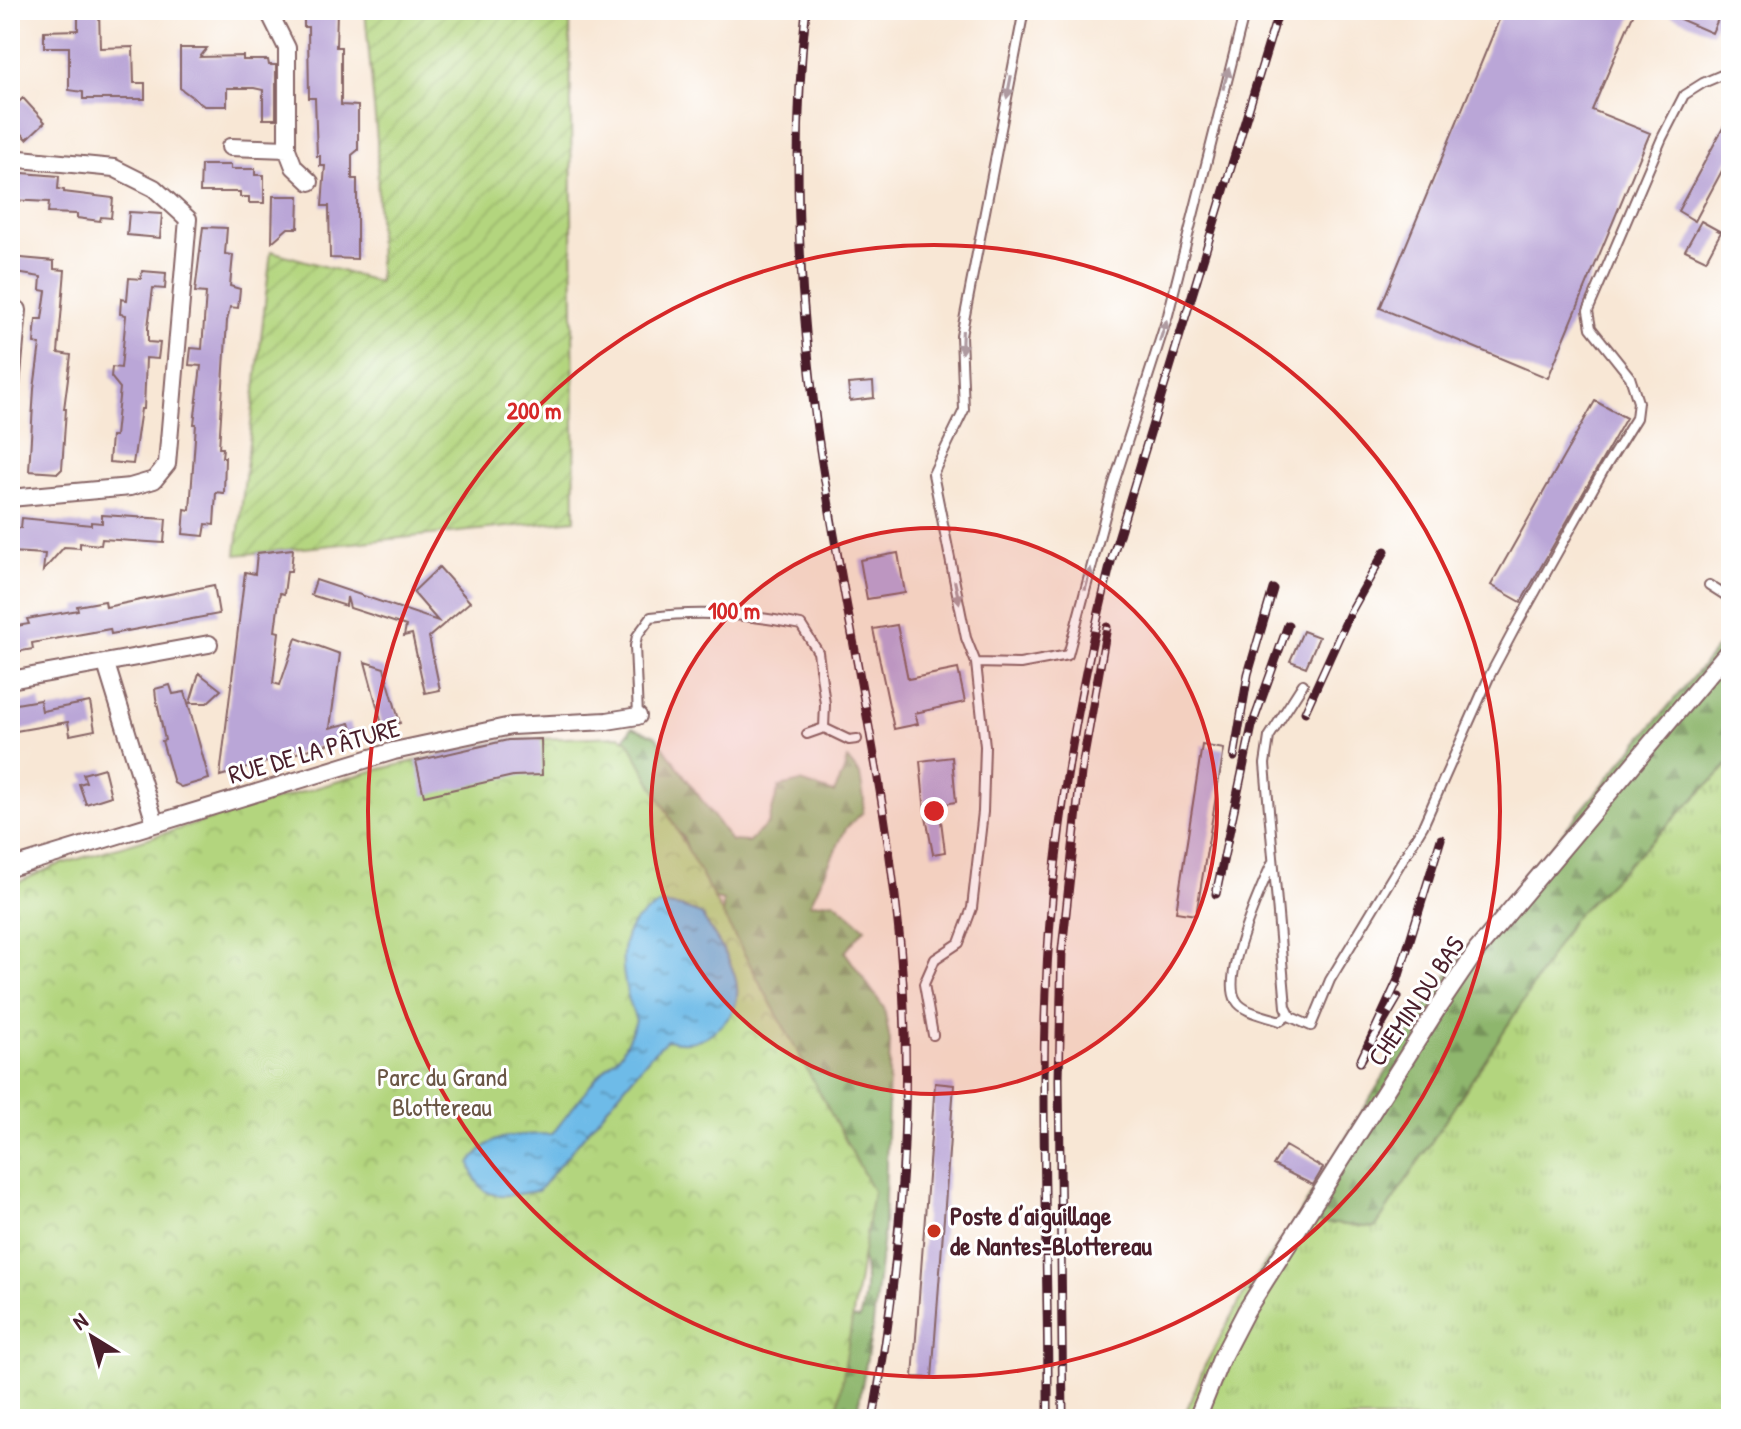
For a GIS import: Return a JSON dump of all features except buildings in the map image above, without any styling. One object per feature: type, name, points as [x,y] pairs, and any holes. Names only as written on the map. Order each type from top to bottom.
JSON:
[{"type":"street","points":[[268,10],[287,48],[287,149],[294,167],[310,182]]},
{"type":"street","points":[[230,147],[287,149]]},
{"type":"street","points":[[10,158],[114,168],[154,188],[188,219],[167,464],[154,480],[130,487],[10,498]]},
{"type":"street","points":[[10,396],[18,310]]},
{"type":"street","points":[[10,680],[209,644]]},
{"type":"street","name":"CHEMIN DU BAS","points":[[1197,1419],[1221,1359],[1246,1311],[1477,950],[1731,648]]},
{"type":"street","points":[[106,664],[155,823]]},
{"type":"street","name":"RUE DE LA PÂTURE","points":[[10,868],[394,751],[511,726],[607,721],[638,716]]},
{"type":"lane","points":[[933,1035],[924,984],[935,959],[959,943],[972,908],[983,812],[985,746],[976,663],[966,638],[933,474],[964,410],[961,336],[1024,10]]},
{"type":"lane","points":[[976,663],[1020,664],[1068,655],[1113,486],[1168,315],[1245,10]]},
{"type":"lane","points":[[1303,684],[1275,725],[1266,752],[1286,1007],[1289,1015],[1311,1026],[1330,980],[1423,826],[1490,675],[1515,628],[1636,418],[1638,402],[1630,377],[1591,328],[1588,311],[1662,138],[1684,95],[1724,74],[1731,61]]},
{"type":"lane","points":[[1709,585],[1731,599]]},
{"type":"lane","points":[[638,716],[635,646],[637,636],[651,617],[689,612],[759,616],[801,625],[818,652],[825,704],[824,728]]},
{"type":"lane","points":[[807,734],[824,728],[849,740],[857,739]]},
{"type":"lane","points":[[1273,861],[1245,927],[1232,991],[1236,1002],[1243,1008],[1280,1021],[1289,1015]]},
{"type":"green space","points":[[365,10],[570,10],[575,520],[236,555],[271,251],[379,282],[377,140]]},
{"type":"green space","points":[[1731,631],[1731,762],[1572,920],[1524,1000],[1375,1228],[1296,1220],[1439,986],[1480,932]]},
{"type":"green space","points":[[632,727],[656,736],[731,841],[748,842],[768,824],[779,787],[801,782],[834,793],[847,759],[860,775],[863,812],[846,828],[810,904],[834,901],[865,928],[845,952],[884,1008],[890,1041],[884,1226],[873,1324],[856,1419],[810,1419],[840,1317],[859,1319],[862,1309],[865,1282],[860,1244],[722,926],[723,901],[697,894],[691,858],[683,837],[662,815],[618,748]]},
{"type":"green space","name":"Parc du Grand Blottereau","points":[[620,736],[629,742],[873,1191],[836,1419],[10,1419],[10,886],[55,866],[376,770],[508,740]]},
{"type":"green space","points":[[1731,762],[1731,1419],[1183,1419],[1204,1367],[1245,1292],[1296,1220],[1375,1228],[1524,1000],[1572,919]]},
{"type":"water","points":[[660,904],[701,914],[734,972],[736,1001],[730,1015],[718,1028],[700,1039],[688,1042],[667,1040],[651,1055],[538,1191],[504,1195],[487,1192],[474,1177],[470,1163],[478,1153],[487,1145],[506,1137],[552,1134],[597,1077],[622,1052],[636,1021],[624,974],[626,938],[636,920]]},
{"type":"railway","points":[[806,10],[798,167],[801,272],[810,377],[827,493],[884,814],[904,1003],[905,1122],[898,1241],[873,1419]]},
{"type":"railway","points":[[1048,1419],[1045,1028],[1052,898],[1068,769],[1083,684],[1112,558],[1279,10]]},
{"type":"railway","points":[[1305,712],[1350,613],[1385,551]]},
{"type":"railway","points":[[1234,757],[1248,674],[1273,589]]},
{"type":"railway","points":[[1216,894],[1252,726],[1288,625]]},
{"type":"railway","points":[[1063,1419],[1059,1079],[1062,950],[1081,773],[1107,627]]},
{"type":"railway","points":[[1398,997],[1360,1062],[1397,982],[1441,839]]},
{"type":"place","name":"Poste d’aiguillage de Nantes-Blottereau","points":[[934,1231]]}]
